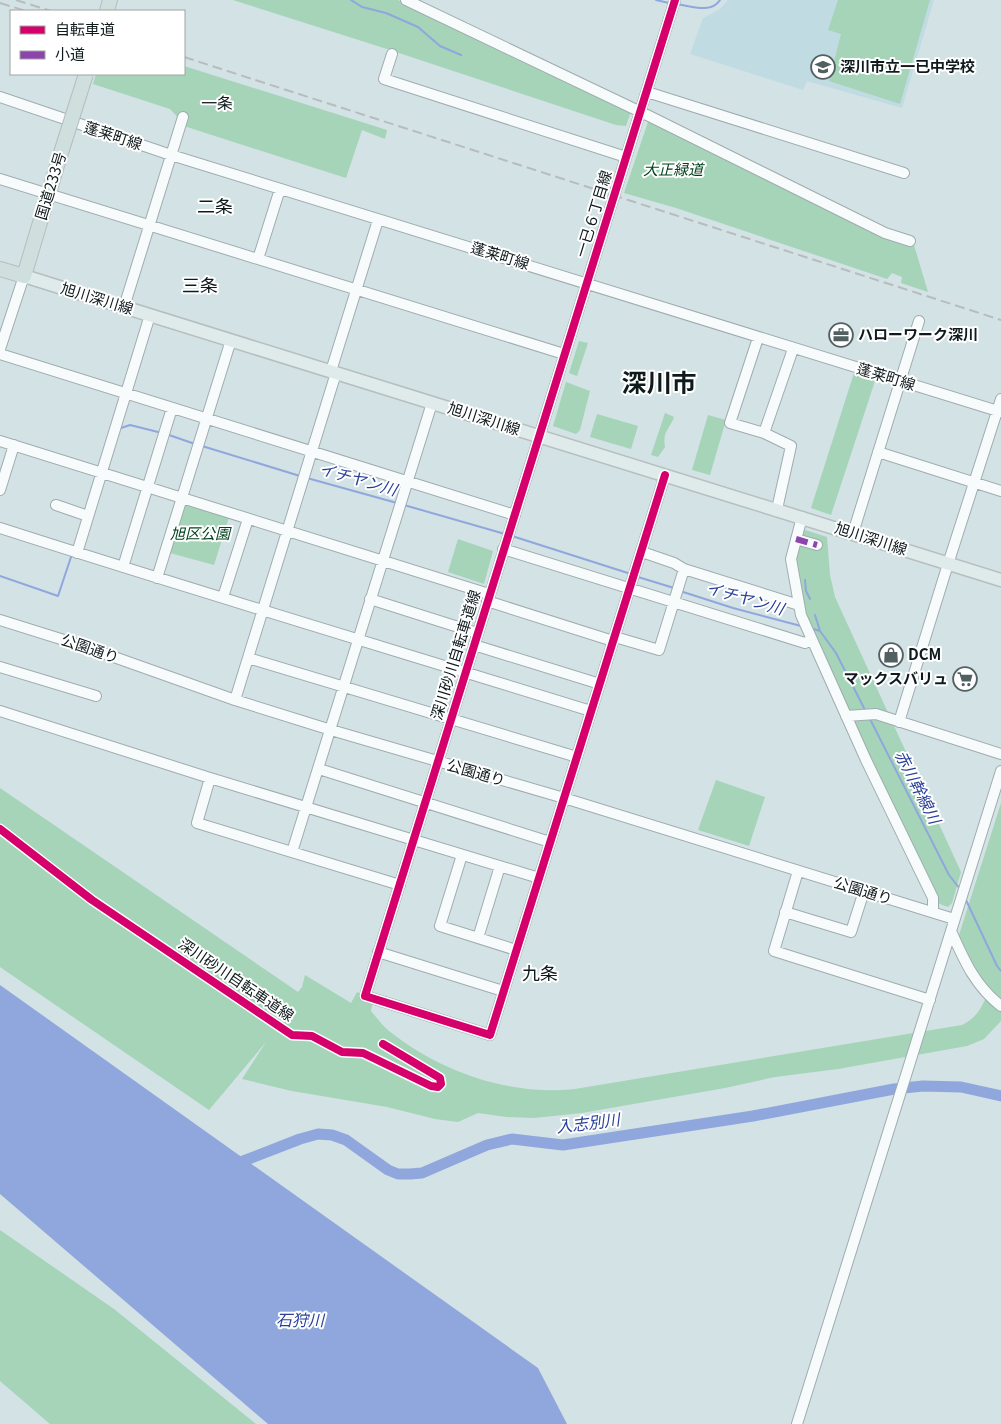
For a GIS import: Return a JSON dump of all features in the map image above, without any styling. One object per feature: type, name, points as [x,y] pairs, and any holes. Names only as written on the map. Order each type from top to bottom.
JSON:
[{"type":"highway","name":"国道233号","points":[[24,276],[86,75]]},
{"type":"highway","points":[[0,269],[24,276]]},
{"type":"main road","name":"旭川深川線","points":[[24,276],[1001,580]]},
{"type":"street","points":[[406,0],[885,233],[910,242]]},
{"type":"street","name":"一已６丁目線","points":[[539,436],[674,4]]},
{"type":"street","points":[[392,54],[384,79],[626,157]]},
{"type":"street","points":[[647,92],[904,173]]},
{"type":"street","name":"蓬莱町線","points":[[0,98],[171,155],[378,220],[510,259],[793,349],[999,411]]},
{"type":"street","points":[[124,307],[183,117]]},
{"type":"street","points":[[0,179],[564,354]]},
{"type":"street","points":[[258,259],[280,189]]},
{"type":"street","points":[[235,700],[313,452],[378,220]]},
{"type":"street","points":[[0,349],[24,276]]},
{"type":"street","points":[[77,553],[150,315]]},
{"type":"street","points":[[853,533],[919,321]]},
{"type":"street","points":[[758,338],[730,423],[764,434],[791,446],[777,510]]},
{"type":"street","points":[[157,578],[231,340]]},
{"type":"street","points":[[764,434],[793,349]]},
{"type":"street","points":[[0,354],[514,515]]},
{"type":"street","points":[[899,722],[974,483],[999,411],[1001,399]]},
{"type":"street","points":[[292,852],[432,403]]},
{"type":"street","points":[[123,568],[172,408]]},
{"type":"street","name":"深川砂川自転車道線","points":[[503,992],[490,1035],[365,996],[539,436]]},
{"type":"street","points":[[0,441],[383,560],[488,598],[614,639],[659,650],[684,569]]},
{"type":"street","points":[[0,490],[14,446]]},
{"type":"street","points":[[878,452],[1001,491]]},
{"type":"street","points":[[378,952],[503,992],[665,475]]},
{"type":"street","points":[[56,505],[88,516]]},
{"type":"street","points":[[802,517],[791,559],[801,615],[903,839],[933,898],[933,912]]},
{"type":"street","points":[[223,597],[248,519]]},
{"type":"street","points":[[0,528],[123,568],[591,711]]},
{"type":"street","points":[[796,539],[817,545]]},
{"type":"street","points":[[504,549],[805,643],[811,640]]},
{"type":"street","points":[[642,552],[674,562],[684,569],[799,605]]},
{"type":"street","points":[[370,599],[477,633]]},
{"type":"street","name":"公園通り","points":[[0,620],[83,646],[235,700],[564,798],[954,919]]},
{"type":"street","points":[[474,645],[600,684]]},
{"type":"street","points":[[248,658],[576,757]]},
{"type":"street","points":[[0,667],[96,696]]},
{"type":"street","points":[[0,711],[210,778],[539,878]]},
{"type":"street","points":[[846,716],[876,714],[1001,754]]},
{"type":"street","points":[[319,769],[550,842]]},
{"type":"street","points":[[797,1424],[1001,771]]},
{"type":"street","points":[[210,778],[196,823],[400,885]]},
{"type":"street","points":[[462,854],[440,926],[516,950]]},
{"type":"street","points":[[478,938],[500,866]]},
{"type":"street","points":[[798,871],[774,951],[930,1000]]},
{"type":"street","points":[[785,912],[851,932],[864,891]]},
{"type":"street","points":[[951,931],[974,977],[986,995],[1001,1006]]},
{"type":"shaded area","name":"深川市立一已中学校","points":[[728,0],[934,0],[902,108],[807,81],[803,90],[690,54],[703,18],[720,9]]},
{"type":"green space","name":"大正緑道","points":[[233,0],[398,0],[631,111],[626,126],[616,125]]},
{"type":"green space","points":[[838,0],[930,0],[900,104],[829,81],[841,34],[828,30]]},
{"type":"green space","points":[[185,66],[387,130],[385,139],[362,130],[346,178],[187,127],[170,109],[93,84],[96,75],[185,75]]},
{"type":"green space","name":"大正緑道","points":[[649,119],[883,234],[914,245],[928,292],[901,283],[902,277],[892,273],[887,279],[676,208],[624,193]]},
{"type":"green space","points":[[579,341],[588,343],[577,376],[569,373]]},
{"type":"green space","points":[[854,373],[875,381],[831,515],[811,508]]},
{"type":"green space","points":[[566,382],[590,391],[580,430],[576,434],[553,426]]},
{"type":"green space","points":[[665,413],[674,417],[665,434],[665,447],[658,457],[651,455]]},
{"type":"green space","points":[[597,414],[638,426],[631,449],[590,437]]},
{"type":"green space","points":[[708,415],[726,420],[710,475],[692,470]]},
{"type":"green space","name":"旭区公園","points":[[186,504],[229,517],[214,565],[170,553]]},
{"type":"green space","points":[[802,529],[827,537],[830,575],[835,597],[961,872],[952,903],[948,907],[937,903],[815,638],[801,596],[793,561]]},
{"type":"green space","points":[[458,539],[493,551],[484,584],[448,572]]},
{"type":"green space","points":[[716,780],[765,797],[749,846],[698,830]]},
{"type":"green space","points":[[0,788],[298,992],[302,987],[305,975],[351,1003],[357,992],[373,1000],[371,1011],[389,1031],[409,1046],[453,1069],[501,1085],[525,1089],[575,1089],[962,1025],[978,1013],[987,995],[1001,1006],[1001,1021],[984,1039],[967,1046],[838,1069],[775,1077],[725,1088],[582,1113],[534,1118],[478,1113],[458,1122],[435,1119],[387,1107],[292,1091],[242,1079],[266,1042],[209,1110],[0,967]]},
{"type":"green space","points":[[1001,803],[1001,999],[987,986],[976,971],[958,938]]},
{"type":"green space","points":[[0,1230],[114,1309],[256,1424],[50,1424],[0,1381]]},
{"type":"water","name":"石狩川","points":[[0,985],[538,1368],[567,1424],[268,1424],[0,1194]]},
{"type":"waterway","points":[[351,0],[362,7],[386,13],[418,27],[440,46],[461,55]]},
{"type":"waterway","points":[[656,0],[669,3]]},
{"type":"waterway","points":[[676,4],[706,8],[711,7],[720,0]]},
{"type":"waterway","name":"イチヤン川","points":[[118,429],[130,425],[162,433]]},
{"type":"waterway","name":"イチヤン川","points":[[169,435],[195,444]]},
{"type":"waterway","name":"イチヤン川","points":[[202,446],[300,476]]},
{"type":"waterway","name":"イチヤン川","points":[[307,478],[397,503]]},
{"type":"waterway","name":"イチヤン川","points":[[404,505],[505,534]]},
{"type":"waterway","name":"イチヤン川","points":[[512,536],[631,574]]},
{"type":"waterway","name":"イチヤン川","points":[[0,576],[58,596],[72,554]]},
{"type":"waterway","name":"イチヤン川","points":[[638,577],[674,588]]},
{"type":"waterway","name":"赤川幹線川","points":[[805,580],[806,591],[810,599]]},
{"type":"waterway","name":"イチヤン川","points":[[680,591],[733,608],[801,626]]},
{"type":"waterway","name":"赤川幹線川","points":[[815,615],[820,631],[836,653],[865,710]]},
{"type":"waterway","name":"イチヤン川","points":[[810,628],[820,631]]},
{"type":"waterway","name":"赤川幹線川","points":[[870,719],[949,875],[960,889]]},
{"type":"waterway","name":"赤川幹線川","points":[[966,900],[1001,971]]},
{"type":"waterway","name":"入志別川","points":[[233,1165],[318,1134],[332,1135],[346,1140],[388,1170],[398,1174],[422,1173],[487,1145],[512,1139],[563,1145],[753,1116],[894,1089],[923,1086],[961,1087],[1001,1096]]},
{"type":"railway","points":[[16,0],[48,10]]},
{"type":"railway","points":[[0,3],[23,10]]},
{"type":"railway","points":[[185,57],[1001,320]]},
{"type":"marked path","points":[[796,539],[817,545]]},
{"type":"cycle path","points":[[665,475],[490,1035],[365,996],[675,0]]},
{"type":"cycle path","points":[[0,829],[92,900],[292,1035],[312,1036],[342,1052],[363,1053],[431,1086],[438,1087],[441,1084],[440,1078],[383,1044]]},
{"type":"place","name":"深川市立一已中学校","points":[[823,67]]},
{"type":"place","name":"ハローワーク深川","points":[[841,335]]},
{"type":"place","name":"DCM","points":[[891,655]]},
{"type":"place","name":"マックスバリュ","points":[[965,679]]},
{"type":"district","name":"一条","points":[[217,103]]},
{"type":"district","name":"二条","points":[[215,207]]},
{"type":"district","name":"三条","points":[[200,286]]},
{"type":"district","name":"深川市","points":[[659,383]]},
{"type":"district","name":"九条","points":[[540,974]]}]
